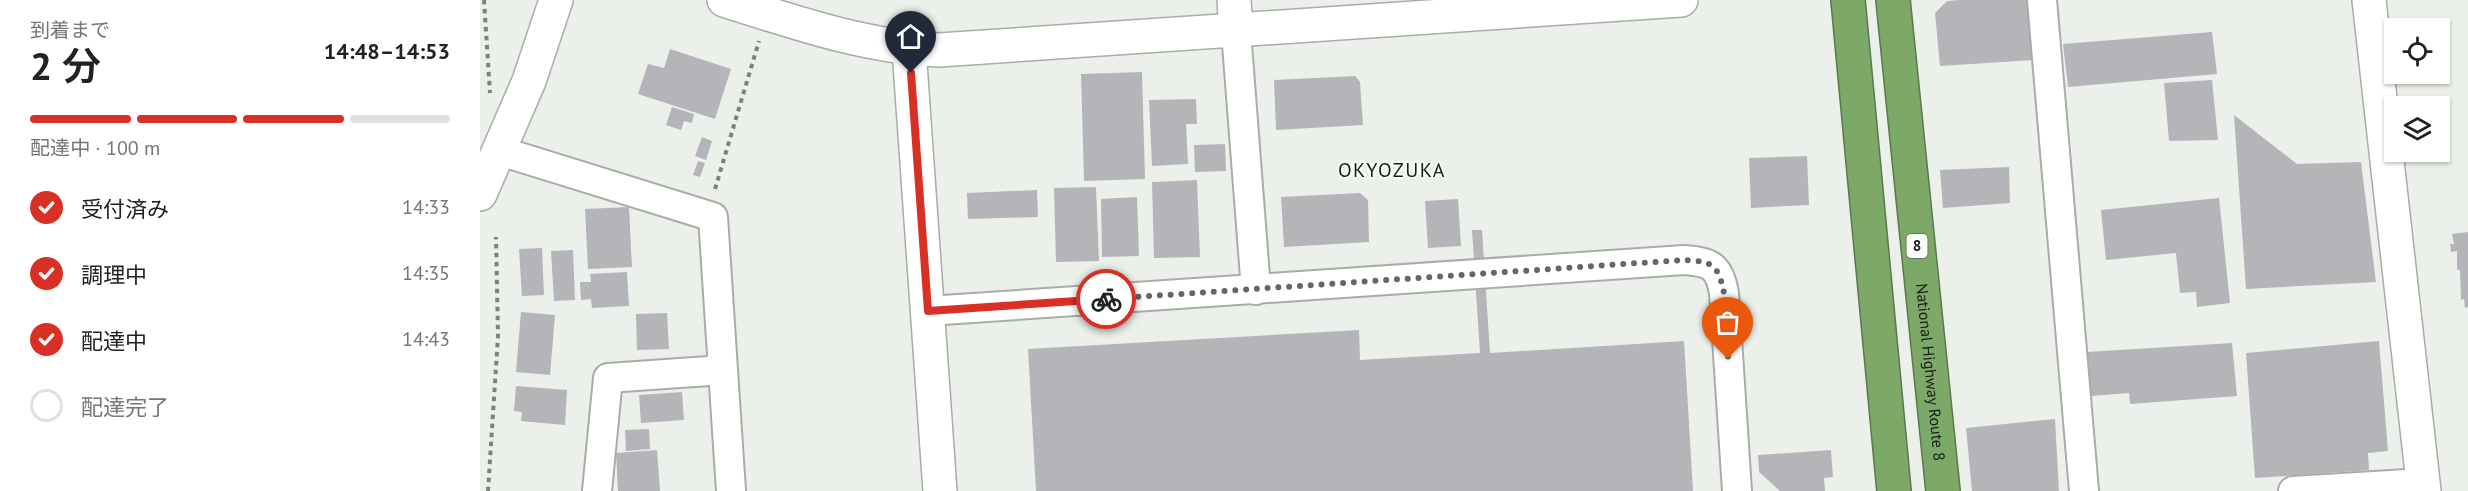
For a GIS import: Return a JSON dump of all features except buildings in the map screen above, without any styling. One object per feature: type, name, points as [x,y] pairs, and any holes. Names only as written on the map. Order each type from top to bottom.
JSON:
[{"type":"highway","points":[[1848,0],[1894,491]]},
{"type":"highway","name":"National Highway Route 8","points":[[1893,0],[1943,491]]},
{"type":"street","points":[[483,188],[529,81],[556,0]]},
{"type":"street","points":[[724,0],[838,34],[909,49],[939,50],[1235,16],[1681,0]]},
{"type":"street","points":[[2042,0],[2084,491]]},
{"type":"street","points":[[2293,491],[2424,487],[2369,0]]},
{"type":"street","points":[[1235,16],[1256,290]]},
{"type":"street","points":[[909,49],[940,491]]},
{"type":"street","points":[[500,151],[713,217],[731,491]]},
{"type":"street","points":[[928,311],[1684,260],[1702,261],[1714,267],[1721,279],[1724,293],[1737,491]]},
{"type":"street","points":[[597,491],[608,378],[723,370]]},
{"type":"path","points":[[484,0],[490,96]]},
{"type":"path","points":[[708,215],[760,37]]},
{"type":"path","points":[[488,491],[498,336],[496,237]]},
{"type":"way so far","points":[[1106,299],[1684,260],[1702,261],[1714,267],[1721,279],[1728,359]]},
{"type":"district","name":"OKYOZUKA","points":[[1392,170]]},
{"type":"route","points":[[911,73],[928,311],[1106,299]]}]
